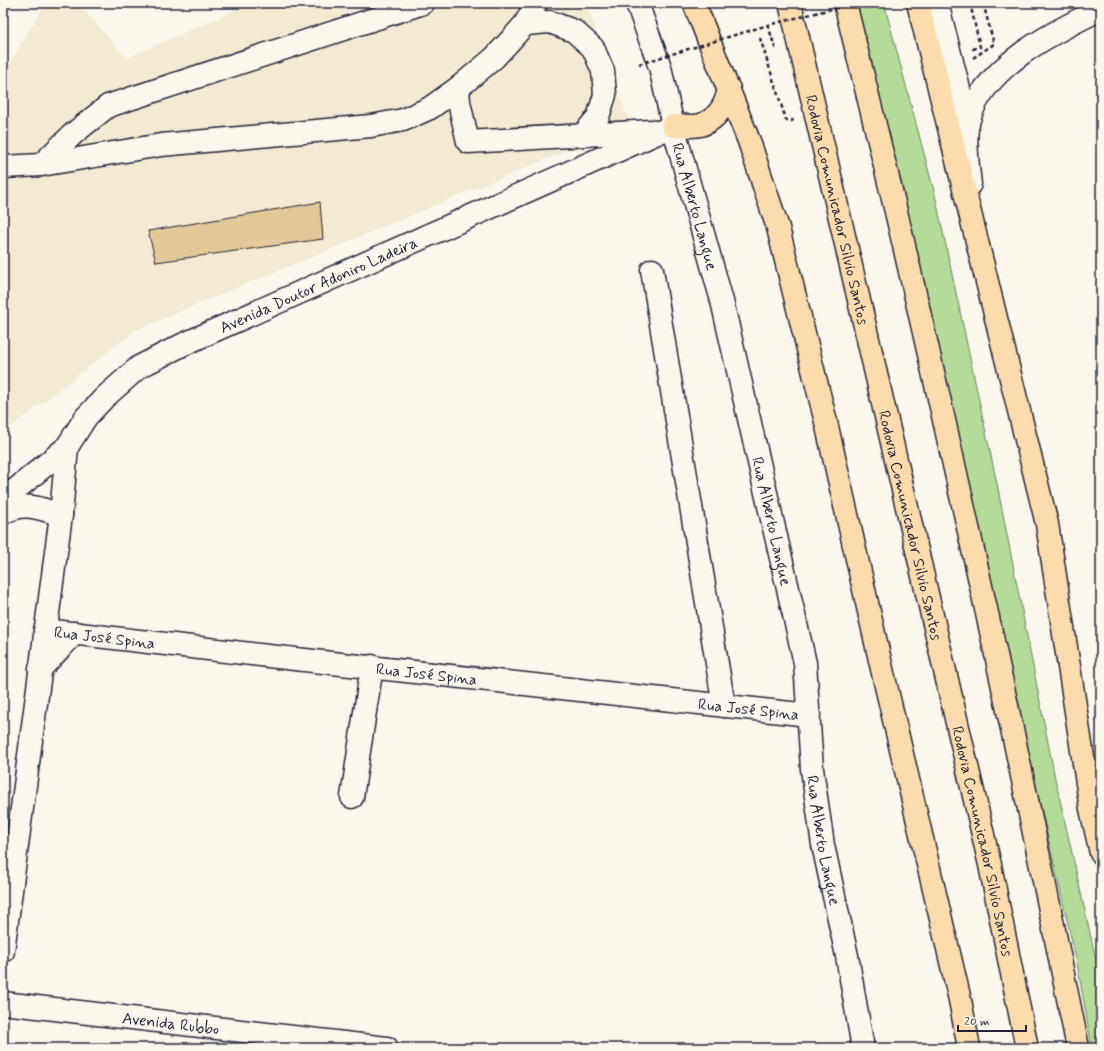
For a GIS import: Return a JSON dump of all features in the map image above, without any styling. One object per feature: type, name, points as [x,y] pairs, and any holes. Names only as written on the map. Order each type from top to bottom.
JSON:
[{"type":"highway","points":[[694,3],[749,141],[778,228],[826,422],[960,1000],[969,1048]]},
{"type":"highway","name":"Rodovia Comunicador Silvio Santos","points":[[790,3],[990,865],[1027,1048]]},
{"type":"highway","points":[[845,3],[911,274],[966,516],[1041,864],[1078,1048]]},
{"type":"highway","points":[[918,3],[1047,524],[1091,809],[1101,853]]},
{"type":"highway","points":[[668,128],[701,125],[715,117],[722,109],[729,89]]},
{"type":"street","points":[[41,165],[73,134],[108,106],[423,3]]},
{"type":"street","points":[[3,167],[41,165],[161,146],[371,126],[403,120],[430,108],[458,88],[494,58],[525,24],[536,3]]},
{"type":"street","name":"Rua Alberto Langue","points":[[637,3],[660,67],[668,128],[724,309],[805,663],[812,769],[823,845],[847,956],[863,1048]]},
{"type":"street","points":[[937,3],[968,124],[967,156],[975,233]]},
{"type":"street","points":[[968,124],[978,98],[994,79],[1016,58],[1048,36],[1101,9]]},
{"type":"street","points":[[525,24],[550,22],[574,31],[593,48],[603,71],[605,95],[598,117],[583,135]]},
{"type":"street","points":[[458,88],[459,102],[468,142],[552,138],[668,128]]},
{"type":"street","name":"Avenida Doutor Adoniro Ladeira","points":[[3,500],[67,447],[86,417],[105,397],[139,367],[190,342],[668,128]]},
{"type":"street","points":[[652,270],[724,706]]},
{"type":"street","points":[[3,951],[61,515],[67,447]]},
{"type":"street","points":[[3,513],[14,507],[26,506],[61,515]]},
{"type":"street","name":"Rua José Spina","points":[[45,630],[809,715]]},
{"type":"street","points":[[40,669],[75,633]]},
{"type":"street","points":[[352,797],[372,666]]},
{"type":"street","name":"Avenida Rubbo","points":[[3,1003],[387,1048]]},
{"type":"path","points":[[639,64],[768,25],[856,3]]},
{"type":"path","points":[[970,3],[980,47],[973,49],[971,42]]},
{"type":"path","points":[[983,3],[994,44]]},
{"type":"path","points":[[768,25],[777,55]]},
{"type":"path","points":[[760,38],[786,120],[792,121],[795,114]]},
{"type":"shaded area","points":[[46,3],[77,3],[127,58],[251,3],[586,3],[630,124],[136,330],[3,433],[3,74]]},
{"type":"green space","points":[[855,3],[884,3],[935,195],[997,484],[1055,778],[1101,982],[1101,1048],[1092,1048],[1077,963]]},
{"type":"building","points":[[320,202],[323,239],[156,262],[148,231]]}]
